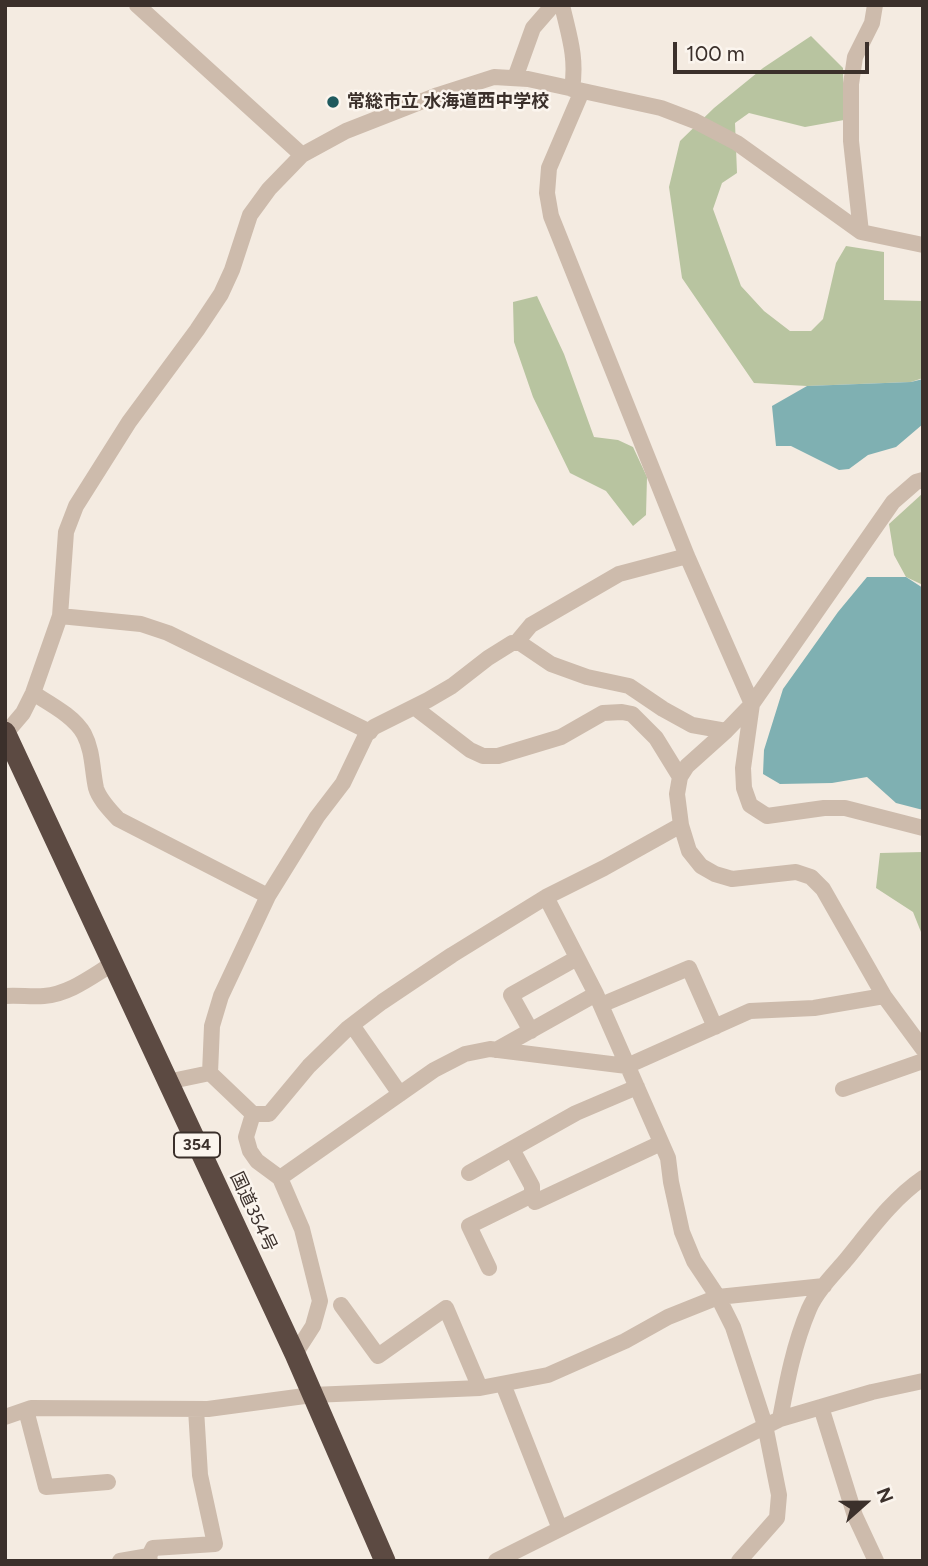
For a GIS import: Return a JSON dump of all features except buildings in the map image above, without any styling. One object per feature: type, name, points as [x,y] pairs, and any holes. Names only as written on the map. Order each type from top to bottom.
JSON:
[{"type":"highway","name":"国道354号","points":[[6,732],[295,1354],[385,1561]]},
{"type":"street","points":[[137,5],[302,155]]},
{"type":"street","points":[[515,78],[533,28],[553,5]]},
{"type":"street","points":[[562,5],[573,51],[577,90],[550,168],[547,193],[551,216],[687,556],[752,704],[743,768],[744,788],[750,805],[767,816],[824,808],[845,808],[923,828]]},
{"type":"street","points":[[861,232],[851,141],[851,83],[855,57],[872,23],[875,5]]},
{"type":"street","points":[[6,732],[23,713],[33,693],[60,616],[66,532],[76,506],[129,422],[221,294],[250,215],[302,155],[346,131],[494,77],[528,79],[661,108],[695,121],[737,143],[861,232],[923,245]]},
{"type":"street","points":[[923,480],[916,482],[893,502],[752,704],[726,732],[687,766],[680,777],[677,794],[681,825],[689,851],[701,866],[732,879],[796,872],[811,877],[823,889],[884,996],[923,1049]]},
{"type":"street","points":[[516,643],[531,625],[619,574],[687,556]]},
{"type":"street","points":[[60,616],[141,624],[168,633],[370,732]]},
{"type":"street","points":[[681,825],[546,897],[382,1002],[309,1066],[269,1114],[253,1114],[210,1073],[212,1026],[221,996],[268,896],[317,817],[343,783],[366,735],[374,727],[452,686],[512,643],[520,643],[551,664],[587,677],[628,687],[692,725],[726,732]]},
{"type":"street","points":[[33,693],[67,716],[83,733],[92,760],[97,790],[118,819],[268,896]]},
{"type":"street","points":[[414,707],[470,750],[483,756],[498,756],[561,737],[604,713],[632,714],[656,738],[680,777]]},
{"type":"street","points":[[546,897],[599,1000],[668,1158],[682,1232],[694,1261],[718,1297],[733,1327],[772,1422],[779,1495],[777,1518],[739,1561]]},
{"type":"street","points":[[531,1031],[511,995],[577,958]]},
{"type":"street","points":[[5,996],[55,994],[114,963]]},
{"type":"street","points":[[496,1050],[599,1000],[688,968],[715,1027]]},
{"type":"street","points":[[280,1178],[434,1070],[465,1054],[490,1049],[627,1066],[750,1011],[814,1008],[884,996]]},
{"type":"street","points":[[352,1026],[400,1094]]},
{"type":"street","points":[[843,1089],[923,1062]]},
{"type":"street","points":[[167,1082],[210,1073]]},
{"type":"street","points":[[469,1174],[576,1113],[637,1087]]},
{"type":"street","points":[[253,1114],[246,1137],[250,1151],[257,1161],[280,1178],[302,1230],[320,1301],[313,1326],[295,1354]]},
{"type":"street","points":[[512,1149],[532,1186],[532,1195],[536,1202],[661,1143]]},
{"type":"street","points":[[772,1422],[811,1306],[824,1286],[893,1203],[923,1178]]},
{"type":"street","points":[[489,1268],[469,1226],[532,1195]]},
{"type":"street","points":[[5,1417],[31,1408],[208,1409],[312,1395],[480,1388],[548,1375],[625,1341],[668,1317],[718,1297],[824,1286]]},
{"type":"street","points":[[341,1305],[378,1356],[446,1308],[480,1388]]},
{"type":"street","points":[[496,1561],[772,1422],[872,1392],[923,1381]]},
{"type":"street","points":[[503,1384],[560,1529]]},
{"type":"street","points":[[821,1407],[855,1516],[876,1561]]},
{"type":"street","points":[[120,1561],[149,1558],[153,1548],[215,1544],[200,1475],[196,1409]]},
{"type":"street","points":[[26,1410],[46,1487],[108,1482]]},
{"type":"green space","points":[[811,36],[843,68],[844,120],[805,127],[749,113],[735,123],[737,173],[722,183],[713,209],[741,286],[764,311],[790,331],[811,331],[823,319],[836,263],[846,246],[884,252],[884,300],[923,301],[923,378],[911,382],[807,386],[754,383],[682,278],[669,187],[680,141],[714,108],[763,68]]},
{"type":"green space","points":[[537,296],[564,354],[594,437],[618,440],[633,447],[647,477],[646,515],[633,526],[606,491],[570,473],[533,397],[514,342],[513,302]]},
{"type":"green space","points":[[923,493],[923,585],[906,577],[894,555],[889,524]]},
{"type":"green space","points":[[923,852],[923,937],[913,912],[876,888],[880,853]]},
{"type":"water","points":[[923,379],[923,424],[896,447],[868,455],[849,469],[839,470],[791,446],[776,446],[772,406],[807,386],[911,382]]},
{"type":"water","points":[[867,577],[906,577],[923,588],[923,810],[896,803],[867,777],[832,783],[780,784],[763,774],[764,750],[783,689],[838,612]]},
{"type":"place","name":"常総市立 水海道西中学校","points":[[333,102]]}]
